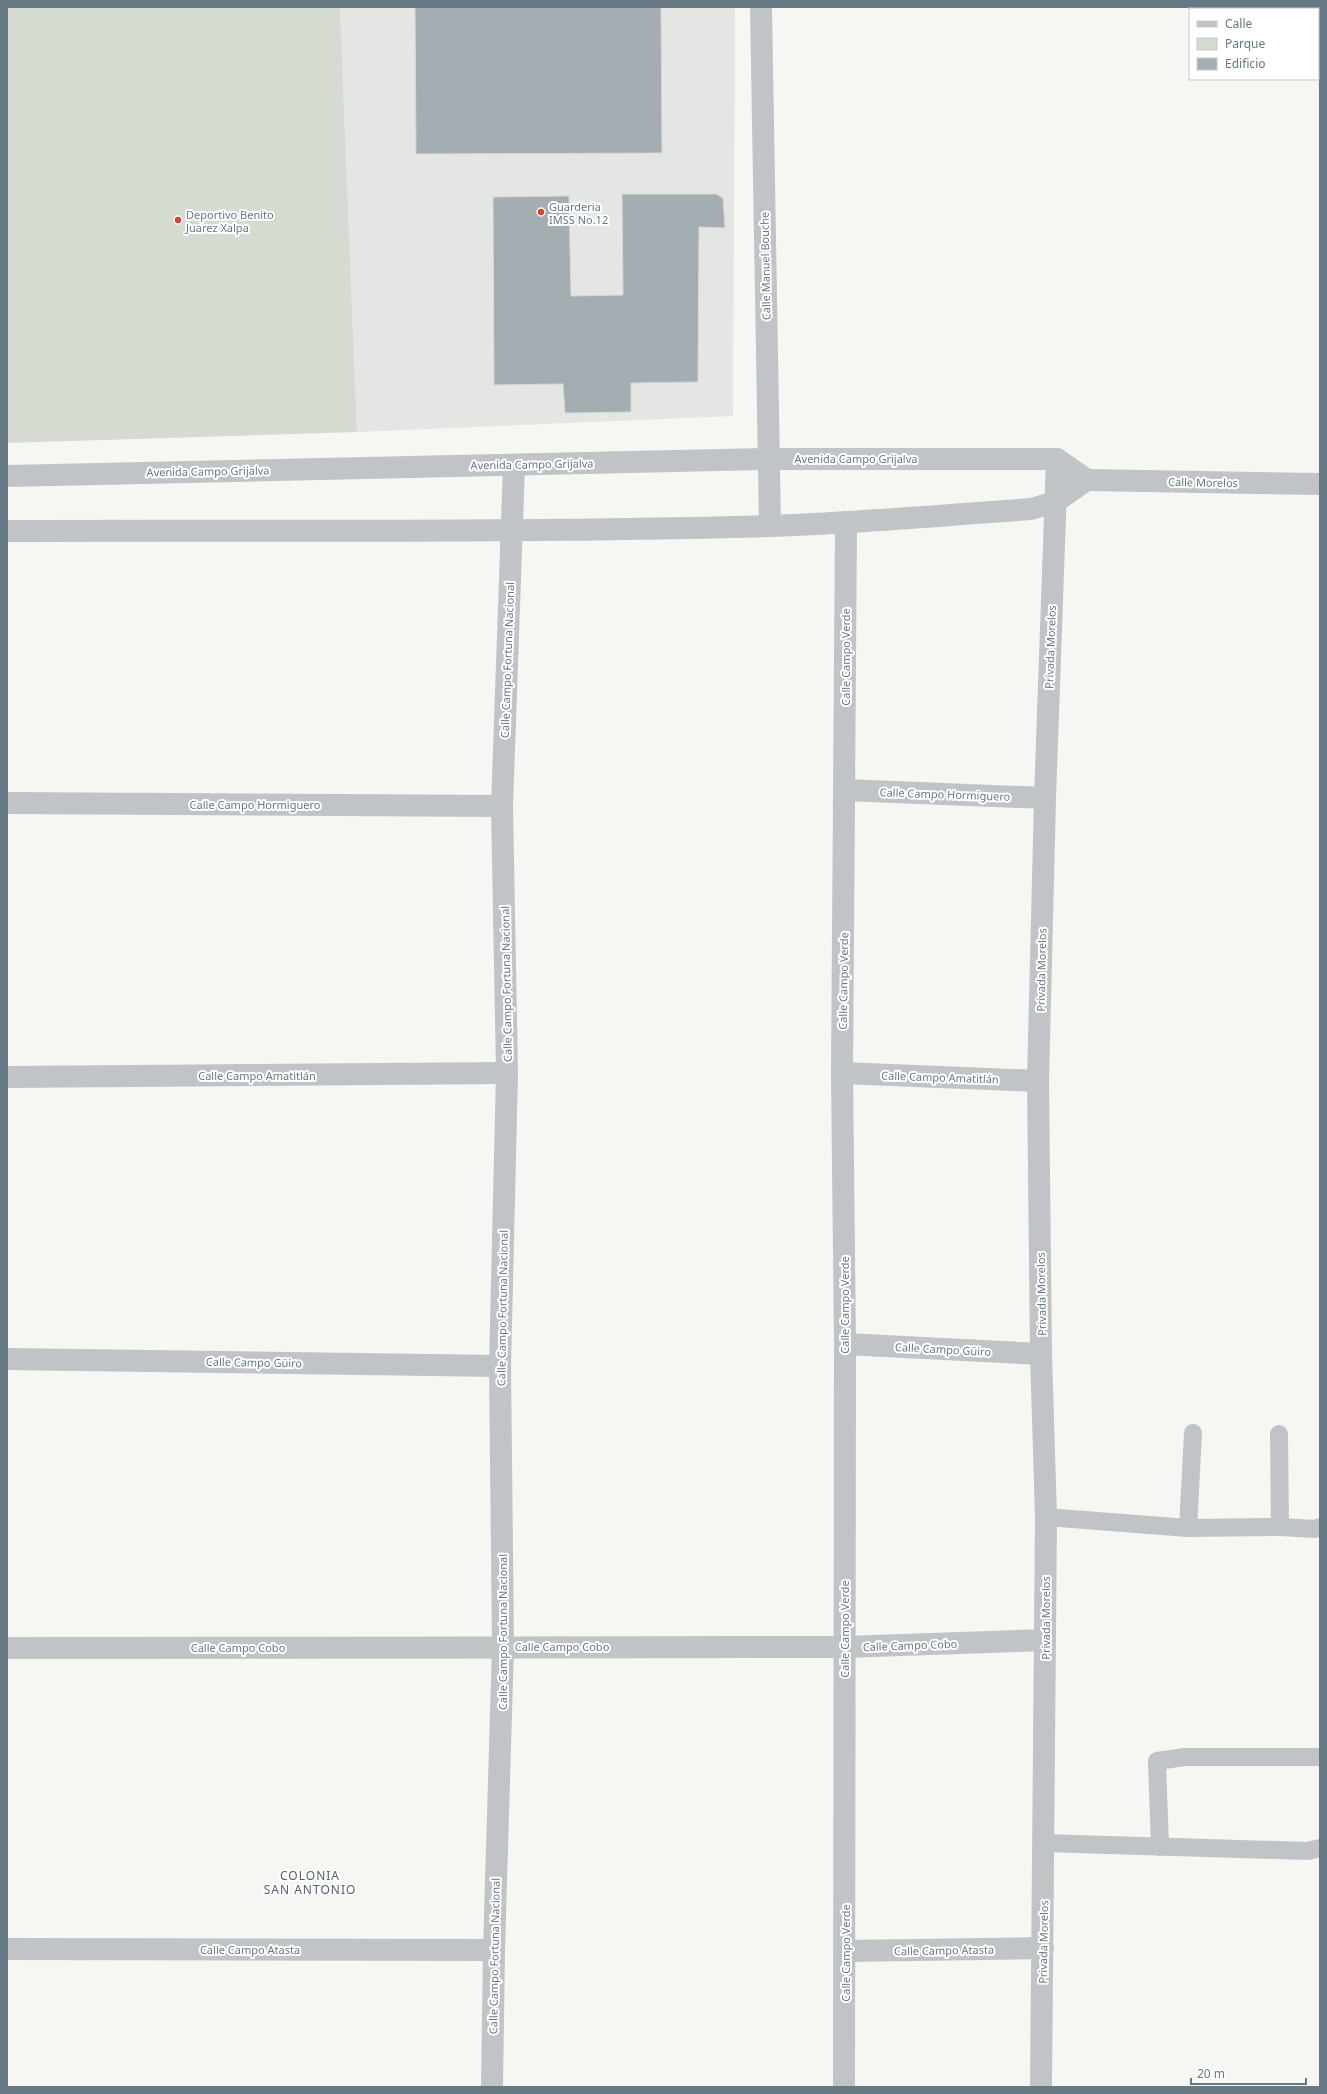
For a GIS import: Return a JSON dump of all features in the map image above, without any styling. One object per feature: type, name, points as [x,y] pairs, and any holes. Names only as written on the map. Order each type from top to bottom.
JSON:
[{"type":"street","name":"Calle Manuel Bouche","points":[[761,7],[770,526]]},
{"type":"street","name":"Avenida Campo Grijalva","points":[[7,476],[768,459],[1057,459]]},
{"type":"street","points":[[7,530],[511,530],[770,526],[846,522],[1031,509],[1055,502],[1087,480],[1057,459]]},
{"type":"street","name":"Privada Morelos","points":[[1041,2087],[1046,1517],[1041,1354],[1038,1081],[1045,798],[1057,459]]},
{"type":"street","name":"Calle Campo Fortuna Nacional","points":[[492,2087],[494,1950],[503,1646],[500,1366],[507,1073],[502,806],[514,465]]},
{"type":"street","name":"Calle Morelos","points":[[1087,480],[1320,484]]},
{"type":"street","name":"Calle Campo Verde","points":[[844,2087],[845,1344],[842,1073],[846,522]]},
{"type":"street","name":"Calle Campo Hormiguero","points":[[845,790],[1045,798]]},
{"type":"street","name":"Calle Campo Hormiguero","points":[[7,803],[502,806]]},
{"type":"street","name":"Calle Campo Amatitlán","points":[[7,1077],[507,1073]]},
{"type":"street","name":"Calle Campo Amatitlán","points":[[842,1073],[1038,1081]]},
{"type":"street","name":"Calle Campo Güiro","points":[[845,1344],[1041,1354]]},
{"type":"street","name":"Calle Campo Güiro","points":[[7,1359],[500,1366]]},
{"type":"street","name":"Calle Campo Cobo","points":[[7,1648],[503,1646],[844,1647],[1044,1640]]},
{"type":"street","name":"Calle Campo Atasta","points":[[845,1951],[1043,1948]]},
{"type":"street","name":"Calle Campo Atasta","points":[[7,1949],[494,1950]]},
{"type":"lane","points":[[1188,1528],[1193,1433]]},
{"type":"lane","points":[[1279,1434],[1280,1527]]},
{"type":"lane","points":[[1046,1517],[1188,1528],[1280,1527],[1315,1529],[1320,1527]]},
{"type":"lane","points":[[1160,1847],[1157,1761],[1185,1757],[1320,1757]]},
{"type":"lane","points":[[1044,1843],[1308,1851],[1320,1848]]},
{"type":"shaded area","name":"Guarderia IMSS No.12","points":[[340,7],[735,7],[733,416],[357,432]]},
{"type":"green space","name":"Deportivo Benito Juarez Xalpa","points":[[7,7],[340,7],[357,432],[7,443]]},
{"type":"building","points":[[415,7],[661,7],[662,153],[416,154]]},
{"type":"building","points":[[622,194],[716,194],[723,198],[725,228],[699,227],[698,382],[631,383],[631,412],[565,413],[563,384],[494,385],[493,197],[569,196],[571,296],[623,295]]},
{"type":"place","name":"Guarderia IMSS No.12","points":[[541,212]]},
{"type":"place","name":"Deportivo Benito Juarez Xalpa","points":[[178,220]]},
{"type":"district","name":"COLONIA SAN ANTONIO","points":[[310,1882]]}]
